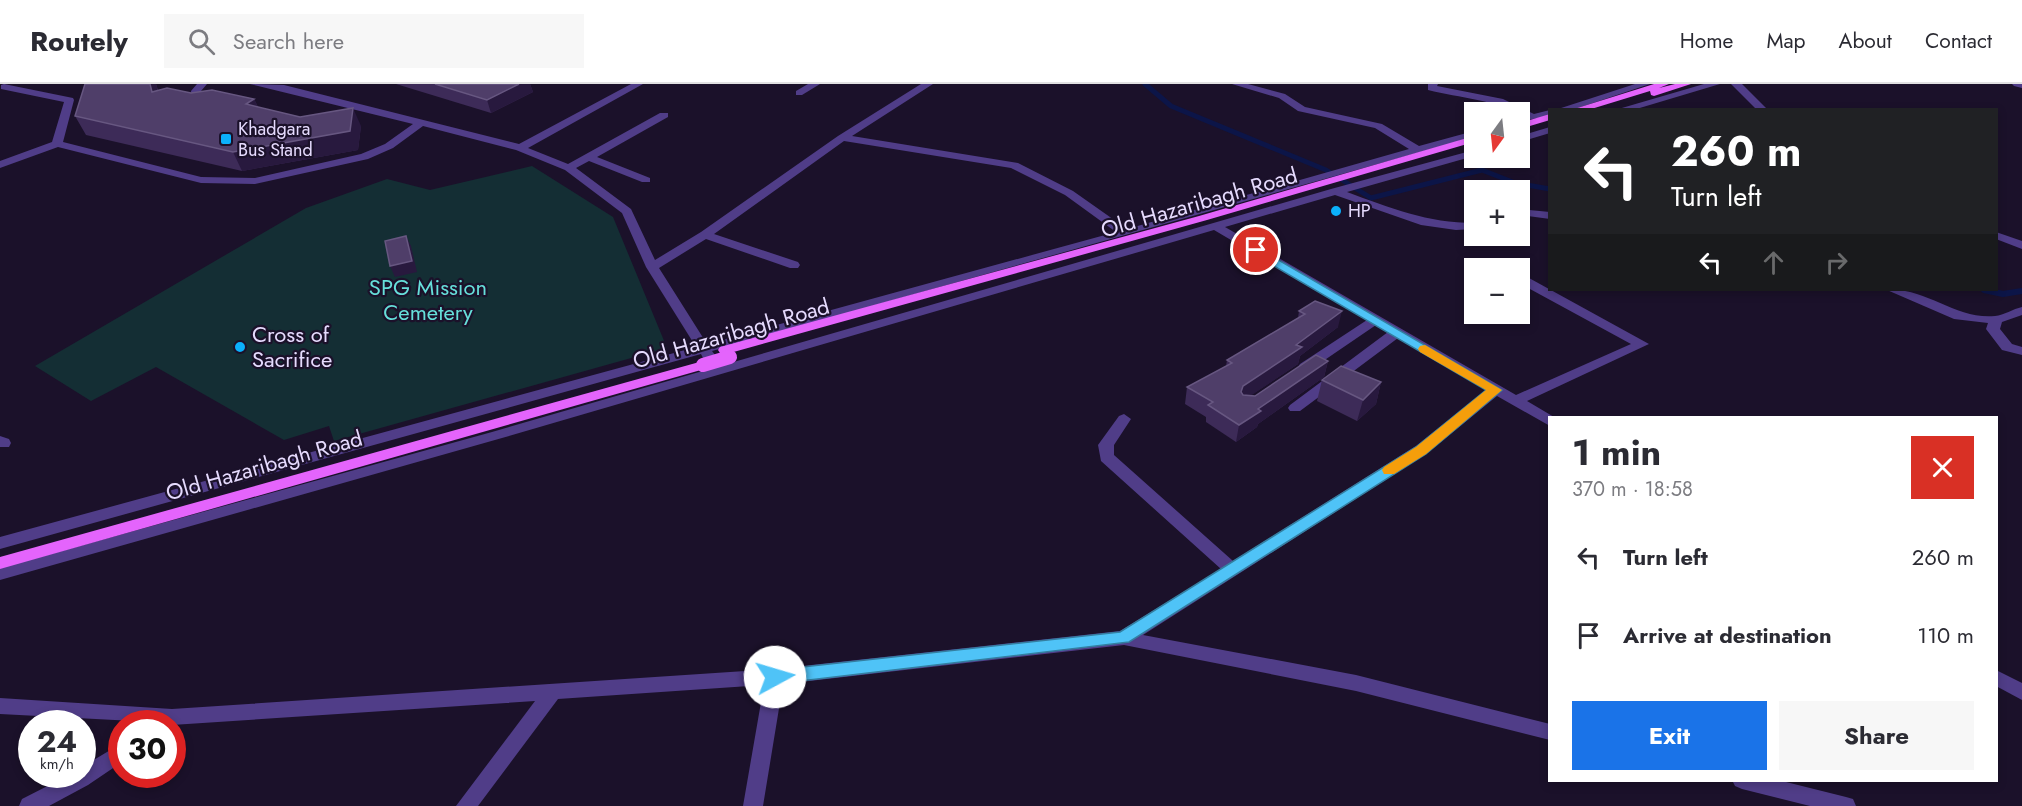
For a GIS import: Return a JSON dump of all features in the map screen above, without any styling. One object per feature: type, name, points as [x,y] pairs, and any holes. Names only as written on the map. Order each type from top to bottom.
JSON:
[{"type":"main road","points":[[1583,108],[1664,84]]},
{"type":"main road","points":[[1608,108],[1686,84]]},
{"type":"main road","points":[[1530,122],[1548,116]]},
{"type":"main road","points":[[1530,131],[1548,126]]},
{"type":"main road","name":"Old Hazaribagh Road","points":[[0,553],[702,357],[727,354],[1210,223],[1464,142]]},
{"type":"main road","name":"Old Hazaribagh Road","points":[[1341,182],[1464,149]]},
{"type":"main road","name":"Old Hazaribagh Road","points":[[0,563],[702,357]]},
{"type":"street","points":[[197,99],[196,92],[202,84]]},
{"type":"street","points":[[255,84],[304,93],[520,148],[569,168],[627,211],[652,267],[702,357],[718,371]]},
{"type":"street","points":[[304,93],[321,84]]},
{"type":"street","points":[[520,148],[638,84]]},
{"type":"street","points":[[800,93],[815,84]]},
{"type":"street","points":[[652,267],[705,235],[842,138],[928,84]]},
{"type":"street","points":[[1237,84],[1272,92],[1309,111],[1378,126],[1418,150]]},
{"type":"street","points":[[1433,84],[1431,88],[1499,101],[1533,117]]},
{"type":"street","points":[[1567,108],[1645,84]]},
{"type":"street","points":[[1627,108],[1715,84]]},
{"type":"street","points":[[1736,84],[1761,108]]},
{"type":"street","points":[[2017,84],[2022,85]]},
{"type":"street","points":[[5,86],[69,100],[57,144]]},
{"type":"street","points":[[357,118],[382,113]]},
{"type":"street","points":[[569,168],[664,115]]},
{"type":"street","points":[[1530,118],[1548,115]]},
{"type":"street","points":[[0,165],[57,144],[115,160],[223,183],[255,181],[364,157],[389,146],[421,123]]},
{"type":"street","points":[[1530,136],[1548,131]]},
{"type":"street","points":[[0,574],[718,371],[1216,227],[1341,182],[1418,150],[1464,137]]},
{"type":"street","points":[[842,138],[1014,165],[1069,193],[1125,233]]},
{"type":"street","points":[[0,543],[702,357],[1125,233],[1464,155]]},
{"type":"street","points":[[588,157],[646,180]]},
{"type":"street","points":[[1341,182],[1409,218],[1446,225],[1464,226]]},
{"type":"street","points":[[1530,213],[1548,216]]},
{"type":"street","points":[[1216,227],[1548,420]]},
{"type":"street","points":[[705,235],[794,265]]},
{"type":"street","points":[[1998,236],[2022,245]]},
{"type":"street","points":[[1515,401],[1642,344],[1530,284]]},
{"type":"street","points":[[1896,291],[1948,312],[1996,320],[2022,311]]},
{"type":"street","points":[[1295,374],[1375,320]]},
{"type":"street","points":[[1996,320],[1993,329],[2007,347],[2022,351]]},
{"type":"street","points":[[1295,408],[1396,333]]},
{"type":"street","points":[[1124,638],[1421,450],[1495,390]]},
{"type":"street","points":[[1124,419],[1106,445],[1104,452],[1106,457],[1232,569]]},
{"type":"street","points":[[186,719],[775,677],[1124,638],[1356,683],[1548,731]]},
{"type":"street","points":[[753,806],[775,677]]},
{"type":"street","points":[[1998,678],[2022,692]]},
{"type":"street","points":[[465,806],[553,692]]},
{"type":"street","points":[[0,706],[108,715]]},
{"type":"street","points":[[29,806],[81,778],[108,760]]},
{"type":"street","points":[[1750,782],[1846,806]]},
{"type":"green space","name":"SPG Mission Cemetery","points":[[532,166],[613,217],[667,348],[334,441],[329,426],[284,440],[156,367],[91,401],[35,366],[306,208],[387,179],[430,190]]},
{"type":"building","points":[[85,84],[150,84],[152,92],[167,88],[191,93],[212,90],[254,99],[246,104],[300,117],[353,108],[350,131],[233,152],[75,116]]},
{"type":"building","points":[[435,84],[519,84],[487,100]]},
{"type":"building","points":[[406,236],[412,261],[390,266],[385,241]]},
{"type":"building","points":[[1315,301],[1342,311],[1296,345],[1302,347],[1243,386],[1241,392],[1243,395],[1255,396],[1316,355],[1328,361],[1258,409],[1261,411],[1239,425],[1208,405],[1213,402],[1187,387],[1232,363],[1227,360],[1305,314],[1299,311]]},
{"type":"building","points":[[1341,366],[1381,382],[1363,400],[1322,380]]},
{"type":"waterway","points":[[1145,84],[1171,106],[1326,170],[1371,198],[1482,170],[1515,183],[1548,189]]},
{"type":"waterway","points":[[1989,291],[2003,294],[2022,291]]},
{"type":"slow traffic","points":[[1389,470],[1421,450],[1495,390],[1425,349]]},
{"type":"place","name":"Khadgara Bus Stand","points":[[226,139]]},
{"type":"place","name":"HP","points":[[1336,211]]},
{"type":"place","name":"Cross of Sacrifice","points":[[240,347]]},
{"type":"route","points":[[775,677],[1124,638],[1421,450],[1495,390],[1256,250]]}]
